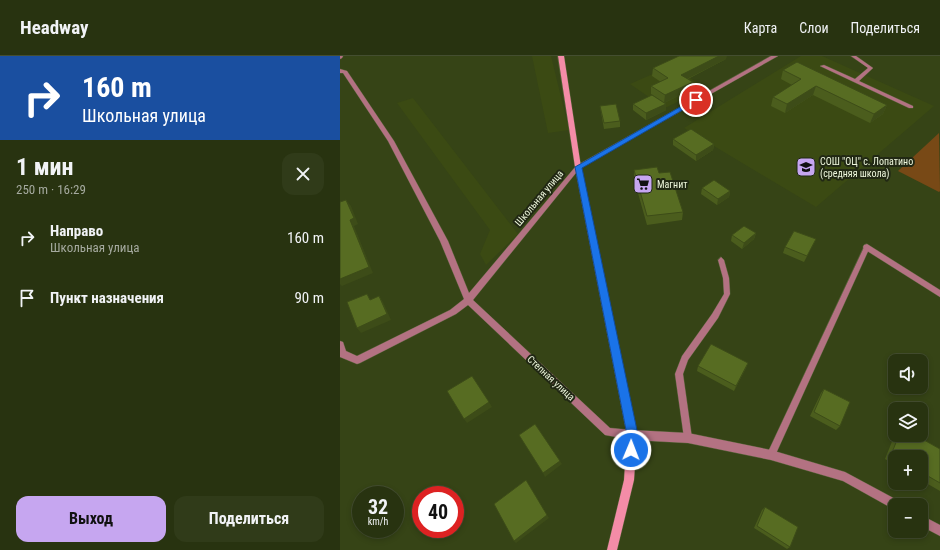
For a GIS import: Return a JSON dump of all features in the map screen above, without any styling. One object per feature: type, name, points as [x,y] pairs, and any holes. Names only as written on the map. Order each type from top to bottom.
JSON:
[{"type":"street","points":[[561,56],[578,167],[632,435],[629,480],[612,550]]},
{"type":"street","name":"Школьная улица","points":[[340,344],[343,354],[357,360],[453,312],[468,300],[578,167],[775,56]]},
{"type":"street","name":"Степная улица","points":[[340,71],[345,72],[391,141],[444,241],[468,300],[608,432],[688,438],[770,455],[845,477],[888,501]]},
{"type":"street","points":[[867,247],[940,294]]},
{"type":"street","points":[[928,524],[940,531]]},
{"type":"lane","points":[[853,56],[871,68],[856,81]]},
{"type":"lane","points":[[822,66],[911,107]]},
{"type":"lane","points":[[770,455],[867,247]]},
{"type":"lane","points":[[688,438],[679,374],[685,358],[715,316],[727,294],[726,278],[721,260]]},
{"type":"shaded area","points":[[532,56],[551,56],[569,130],[548,133]]},
{"type":"shaded area","name":"СОШ \"ОЦ\" с. Лопатино (средняя школа)","points":[[801,56],[822,56],[934,106],[816,207],[684,128]]},
{"type":"shaded area","points":[[671,66],[706,88],[665,108],[630,84]]},
{"type":"shaded area","points":[[413,98],[518,234],[486,265],[480,254],[490,230],[397,103]]},
{"type":"shaded area","points":[[939,133],[940,191],[939,192],[898,171]]},
{"type":"building","points":[[679,56],[719,56],[681,75],[693,82],[665,95],[651,86],[668,78],[653,68]]},
{"type":"building","points":[[797,62],[887,105],[874,114],[816,86],[787,104],[773,97],[801,79],[783,70]]},
{"type":"building","points":[[652,95],[666,104],[646,113],[633,104]]},
{"type":"building","points":[[616,104],[620,121],[604,123],[600,106]]},
{"type":"building","points":[[691,129],[714,144],[696,155],[673,139]]},
{"type":"building","points":[[657,167],[659,173],[670,172],[683,212],[647,216],[634,170]]},
{"type":"building","points":[[714,180],[730,191],[718,199],[702,188]]},
{"type":"building","points":[[346,200],[354,218],[350,220],[369,267],[340,279],[340,202]]},
{"type":"building","points":[[744,226],[756,233],[744,243],[732,235]]},
{"type":"building","points":[[794,231],[816,239],[807,256],[785,247]]},
{"type":"building","points":[[367,294],[370,300],[379,296],[387,314],[357,328],[347,302]]},
{"type":"building","points":[[711,344],[748,363],[736,386],[698,366]]},
{"type":"building","points":[[472,376],[489,402],[464,419],[447,391]]},
{"type":"building","points":[[824,389],[850,402],[840,426],[814,412]]},
{"type":"building","points":[[535,424],[560,461],[543,473],[519,435]]},
{"type":"building","points":[[896,442],[928,442],[940,449],[940,483],[928,476],[928,450],[893,450]]},
{"type":"building","points":[[526,480],[547,515],[514,541],[494,504]]},
{"type":"building","points":[[765,507],[798,527],[790,547],[757,526]]},
{"type":"place","name":"СОШ \"ОЦ\" с. Лопатино (средняя школа)","points":[[806,167]]},
{"type":"place","name":"Магнит","points":[[643,184]]},
{"type":"route","points":[[631,450],[632,435],[578,167],[696,100]]}]
